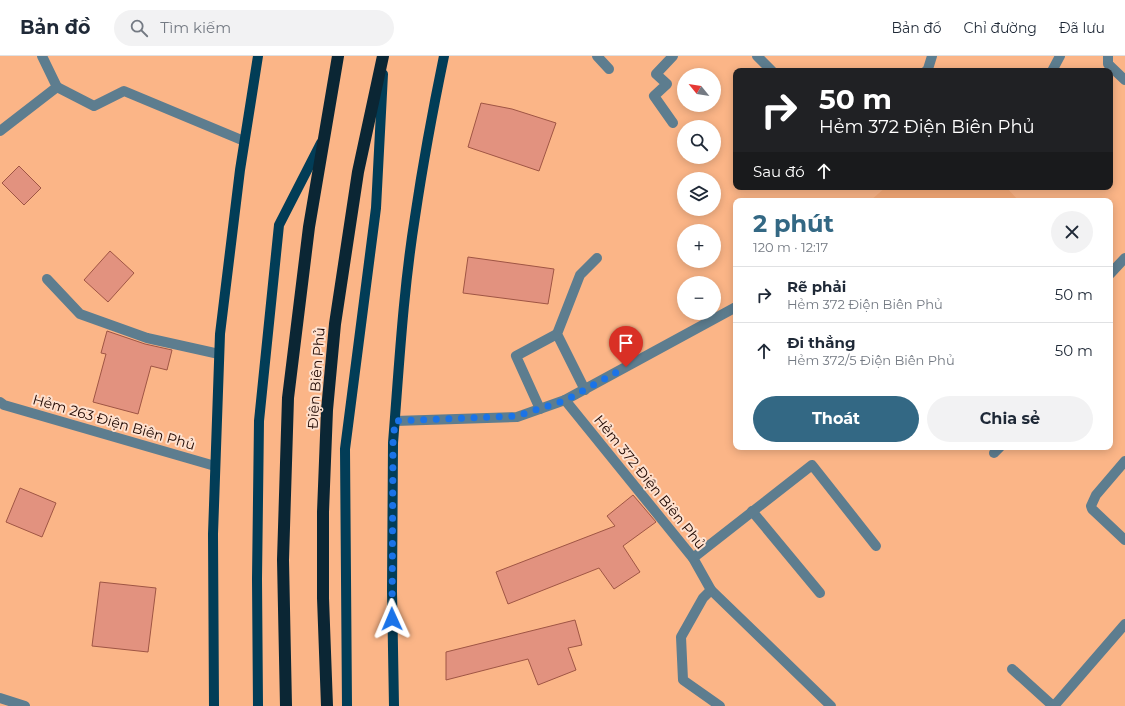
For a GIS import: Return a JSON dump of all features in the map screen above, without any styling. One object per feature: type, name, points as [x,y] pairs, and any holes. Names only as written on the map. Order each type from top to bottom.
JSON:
[{"type":"highway","name":"Điện Biên Phủ","points":[[286,706],[283,560],[288,398],[308,228],[338,56]]},
{"type":"highway","name":"Điện Biên Phủ","points":[[327,706],[323,590],[323,512],[327,410],[335,324],[358,172],[384,56]]},
{"type":"main road","points":[[214,706],[213,534],[219,354],[221,326],[244,142],[258,56]]},
{"type":"main road","name":"Điện Biên Phủ","points":[[347,706],[345,448],[376,208],[384,56]]},
{"type":"main road","points":[[394,706],[392,590],[393,443],[403,312],[414,218],[444,56]]},
{"type":"main road","name":"Điện Biên Phủ","points":[[258,706],[257,579],[259,421],[279,225],[323,139]]},
{"type":"street","points":[[42,56],[57,87],[94,106],[124,91],[244,142]]},
{"type":"street","points":[[597,56],[609,69]]},
{"type":"street","points":[[673,56],[656,74],[666,84],[654,96],[673,123]]},
{"type":"street","points":[[757,56],[769,68]]},
{"type":"street","points":[[928,68],[932,56]]},
{"type":"street","points":[[1054,68],[1060,56]]},
{"type":"street","points":[[1108,56],[1108,64],[1112,68]]},
{"type":"street","points":[[1113,69],[1125,80]]},
{"type":"street","points":[[0,131],[57,87]]},
{"type":"street","points":[[540,409],[516,356],[557,334],[580,275],[597,258]]},
{"type":"street","points":[[1113,271],[1125,258]]},
{"type":"street","points":[[47,279],[80,314],[147,338],[219,354]]},
{"type":"street","points":[[395,421],[517,416],[540,409],[566,400],[733,309]]},
{"type":"street","points":[[557,334],[585,390]]},
{"type":"street","name":"Hẻm 372 Điện Biên Phủ","points":[[566,400],[693,558],[711,590],[831,706]]},
{"type":"street","name":"Hẻm 263 Điện Biên Phủ","points":[[1,406],[215,466]]},
{"type":"street","points":[[1125,461],[1096,495],[1090,506],[1125,540]]},
{"type":"street","points":[[693,558],[812,465],[876,546]]},
{"type":"street","points":[[752,511],[820,593]]},
{"type":"street","points":[[711,590],[703,598],[681,637],[683,680],[720,706]]},
{"type":"street","points":[[1012,669],[1053,706],[1125,624]]},
{"type":"street","points":[[0,698],[25,706]]},
{"type":"shaded area","points":[[883,190],[1009,190],[1016,198],[873,198]]},
{"type":"building","points":[[481,103],[512,109],[556,123],[539,171],[468,147]]},
{"type":"building","points":[[19,166],[41,188],[24,205],[2,183]]},
{"type":"building","points":[[110,251],[134,273],[108,302],[84,280]]},
{"type":"building","points":[[468,257],[554,269],[548,304],[463,293]]},
{"type":"building","points":[[107,331],[145,344],[172,350],[167,370],[151,366],[138,414],[93,402],[106,354],[101,353]]},
{"type":"building","points":[[20,488],[56,503],[42,537],[6,522]]},
{"type":"building","points":[[633,495],[656,522],[623,546],[640,572],[614,589],[599,568],[508,604],[496,572],[615,526],[607,516]]},
{"type":"building","points":[[100,582],[156,588],[148,652],[92,646]]},
{"type":"building","points":[[575,620],[582,645],[568,648],[576,670],[538,685],[528,659],[446,680],[446,652]]},
{"type":"route","points":[[392,619],[393,443],[395,421],[517,416],[566,400],[626,367]]}]
